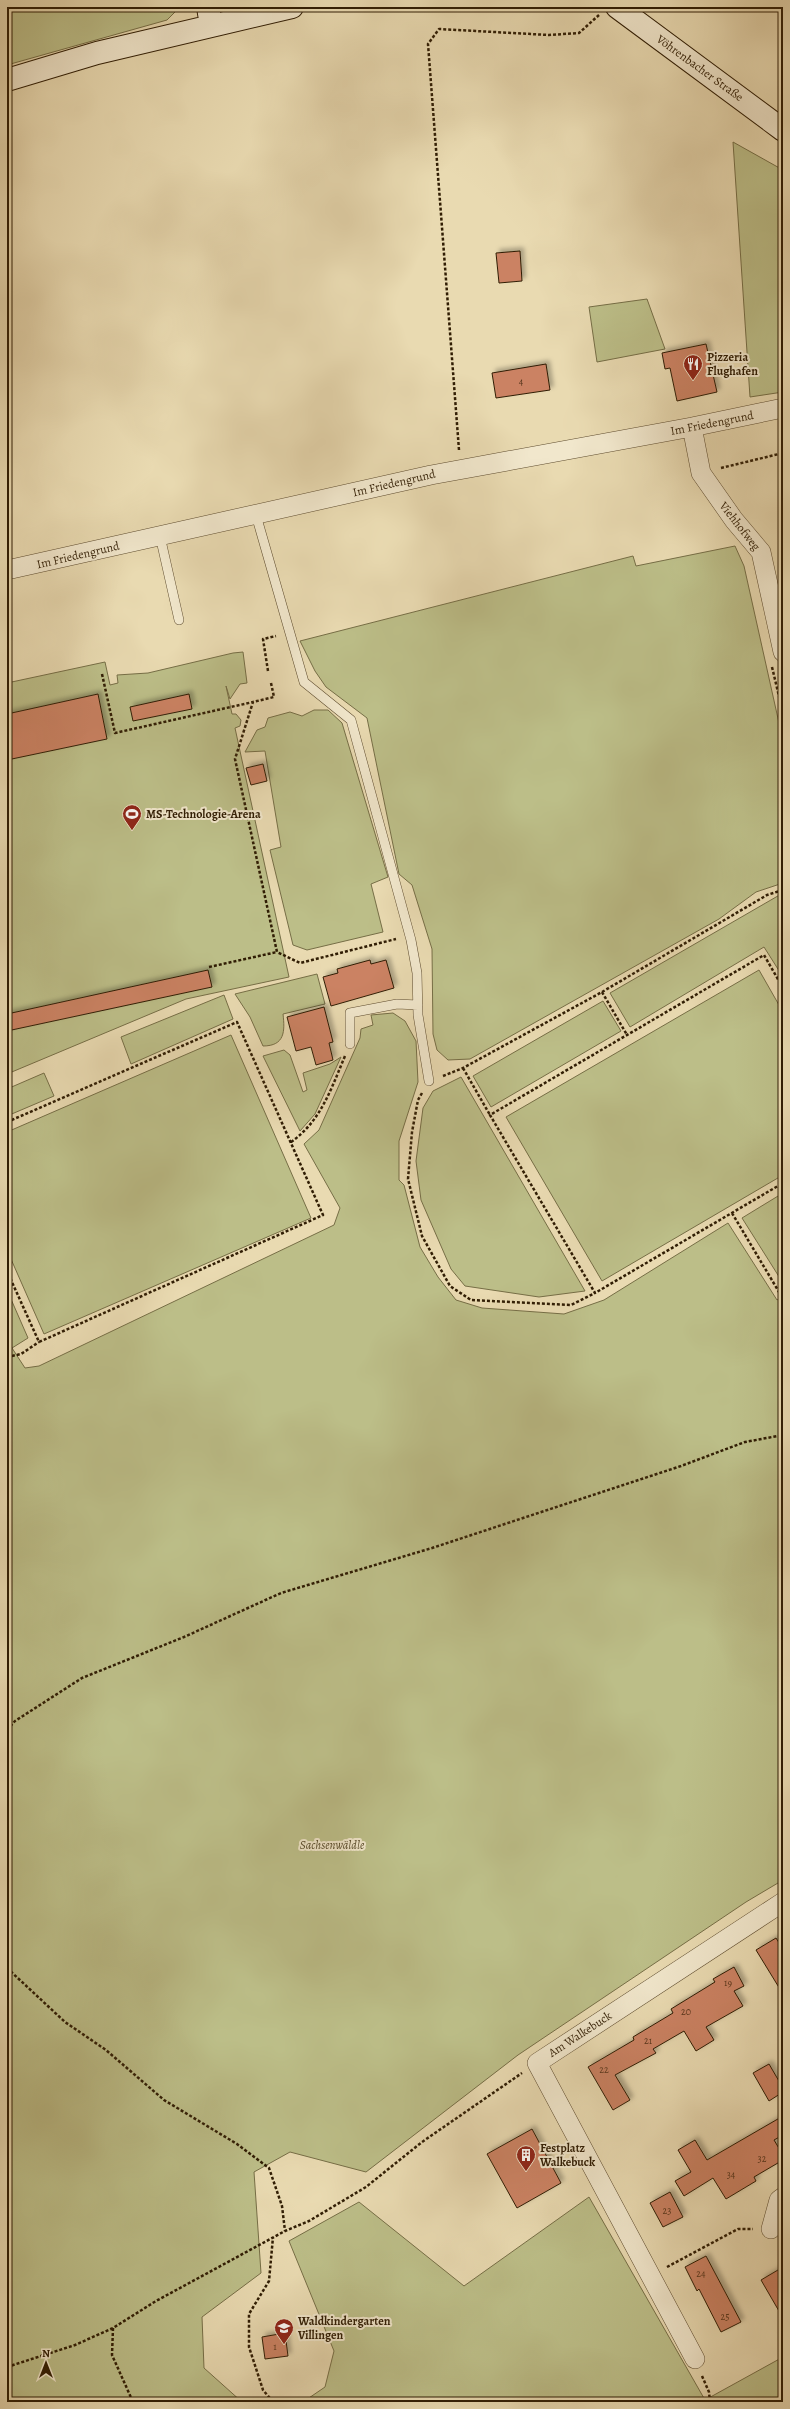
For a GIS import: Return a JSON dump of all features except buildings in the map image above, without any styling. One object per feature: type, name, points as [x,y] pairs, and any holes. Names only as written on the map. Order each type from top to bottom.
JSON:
[{"type":"main road","points":[[7,80],[210,17],[292,7]]},
{"type":"main road","name":"Vöhrenbacher Straße","points":[[609,9],[783,130]]},
{"type":"street","name":"Im Friedengrund","points":[[7,570],[461,469],[692,427],[783,408]]},
{"type":"street","name":"Viehhofweg","points":[[692,427],[701,473],[734,520],[761,552],[777,656]]},
{"type":"street","name":"Am Walkebuck","points":[[695,2359],[652,2275],[537,2063],[783,1902]]},
{"type":"street","points":[[771,2229],[780,2200],[783,2197]]},
{"type":"lane","points":[[256,514],[304,682],[351,720],[410,935],[417,973],[418,1005],[429,1081]]},
{"type":"lane","points":[[160,536],[179,620]]},
{"type":"lane","points":[[350,1044],[350,1013],[397,1004],[418,1005]]},
{"type":"path","points":[[461,469],[428,44],[439,29],[549,35],[578,33],[609,9]]},
{"type":"path","points":[[701,473],[783,453]]},
{"type":"path","points":[[268,671],[263,639],[290,632]]},
{"type":"path","points":[[777,656],[783,714]]},
{"type":"path","points":[[102,674],[115,733],[274,697],[271,683]]},
{"type":"path","points":[[253,702],[234,759],[277,952]]},
{"type":"path","points":[[783,890],[767,895],[602,992],[463,1068],[429,1081],[418,1100],[412,1132],[408,1179],[422,1236],[450,1286],[471,1300],[571,1305],[595,1293],[783,1183]]},
{"type":"path","points":[[209,967],[277,952],[300,963],[410,935]]},
{"type":"path","points":[[490,1115],[764,955],[783,988]]},
{"type":"path","points":[[602,992],[627,1035]]},
{"type":"path","points":[[7,1122],[237,1022],[323,1215],[39,1342],[21,1354],[7,1357]]},
{"type":"path","points":[[291,1142],[306,1132],[323,1108],[350,1044]]},
{"type":"path","points":[[463,1068],[595,1293]]},
{"type":"path","points":[[732,1213],[779,1292]]},
{"type":"path","points":[[7,1271],[39,1342]]},
{"type":"path","points":[[7,1730],[15,1721],[82,1678],[184,1637],[281,1593],[432,1548],[681,1466],[745,1442],[783,1435]]},
{"type":"path","points":[[7,1968],[65,2022],[106,2050],[164,2100],[237,2144],[269,2168],[282,2206],[286,2231]]},
{"type":"path","points":[[7,2367],[74,2345],[113,2328],[156,2301],[273,2237],[309,2221],[366,2187],[422,2142],[537,2063]]},
{"type":"path","points":[[652,2275],[738,2229],[771,2229]]},
{"type":"path","points":[[273,2237],[269,2280],[249,2314],[249,2347],[263,2390],[273,2402]]},
{"type":"path","points":[[113,2328],[112,2354],[133,2402]]},
{"type":"path","points":[[695,2359],[709,2392],[710,2402]]},
{"type":"green space","points":[[7,7],[180,7],[167,20],[7,65]]},
{"type":"green space","points":[[733,142],[783,170],[783,392],[750,397]]},
{"type":"green space","points":[[647,299],[665,349],[597,362],[589,307]]},
{"type":"green space","points":[[735,546],[744,566],[783,741],[783,883],[756,892],[719,919],[470,1059],[448,1060],[437,1050],[433,1034],[432,949],[412,885],[399,874],[367,718],[326,687],[315,671],[300,641],[633,556],[636,566]]},
{"type":"green space","name":"MS-Technologie-Arena","points":[[243,652],[247,683],[240,684],[230,699],[226,686],[232,714],[236,714],[241,720],[240,726],[235,728],[289,977],[186,999],[7,1074],[7,683],[105,662],[110,685],[118,683],[117,675],[148,673]]},
{"type":"green space","points":[[314,710],[328,710],[342,723],[388,877],[371,884],[383,932],[307,950],[293,945],[270,850],[281,847],[265,751],[245,752],[257,730],[265,727],[268,718],[290,712],[302,716]]},
{"type":"green space","points":[[783,893],[783,977],[764,947],[630,1027],[610,993]]},
{"type":"green space","points":[[759,970],[783,1012],[783,1175],[602,1281],[506,1117]]},
{"type":"green space","points":[[317,974],[325,1004],[283,1014],[284,1026],[280,1040],[276,1043],[263,1046],[250,1017],[235,994]]},
{"type":"green space","points":[[224,995],[233,1019],[131,1064],[121,1037]]},
{"type":"green space","points":[[603,1001],[621,1031],[491,1107],[473,1076]]},
{"type":"green space","name":"Sachsenwäldle","points":[[393,1013],[405,1021],[416,1041],[418,1082],[399,1141],[399,1180],[404,1185],[420,1247],[438,1277],[456,1300],[482,1308],[564,1314],[604,1300],[728,1223],[777,1300],[783,1296],[783,1880],[746,1902],[518,2055],[366,2172],[290,2152],[254,2172],[261,2273],[202,2317],[204,2368],[242,2402],[7,2402],[7,1290],[28,1338],[12,1348],[25,1368],[39,1366],[334,1225],[340,1208],[304,1144],[319,1130],[360,1038],[361,1029],[373,1025],[371,1015]]},
{"type":"green space","points":[[231,1035],[311,1218],[44,1334],[7,1250],[7,1132]]},
{"type":"green space","points":[[284,1050],[290,1055],[303,1092],[307,1090],[303,1073],[330,1064],[341,1057],[315,1114],[300,1131],[263,1056]]},
{"type":"green space","points":[[44,1073],[54,1096],[7,1116],[7,1089]]},
{"type":"green space","points":[[461,1077],[585,1291],[539,1297],[465,1286],[451,1269],[421,1200],[416,1161],[423,1108],[433,1091]]},
{"type":"green space","points":[[783,1193],[783,1283],[742,1218]]},
{"type":"green space","points":[[589,2197],[705,2400],[783,2357],[783,2402],[303,2402],[325,2387],[334,2351],[289,2241],[359,2202],[464,2286]]},
{"type":"place","name":"Pizzeria Flughafen","points":[[693,381]]},
{"type":"place","name":"MS-Technologie-Arena","points":[[132,831]]},
{"type":"place","name":"Festplatz Walkebuck","points":[[526,2172]]},
{"type":"place","name":"Waldkindergarten Villingen","points":[[284,2345]]}]
